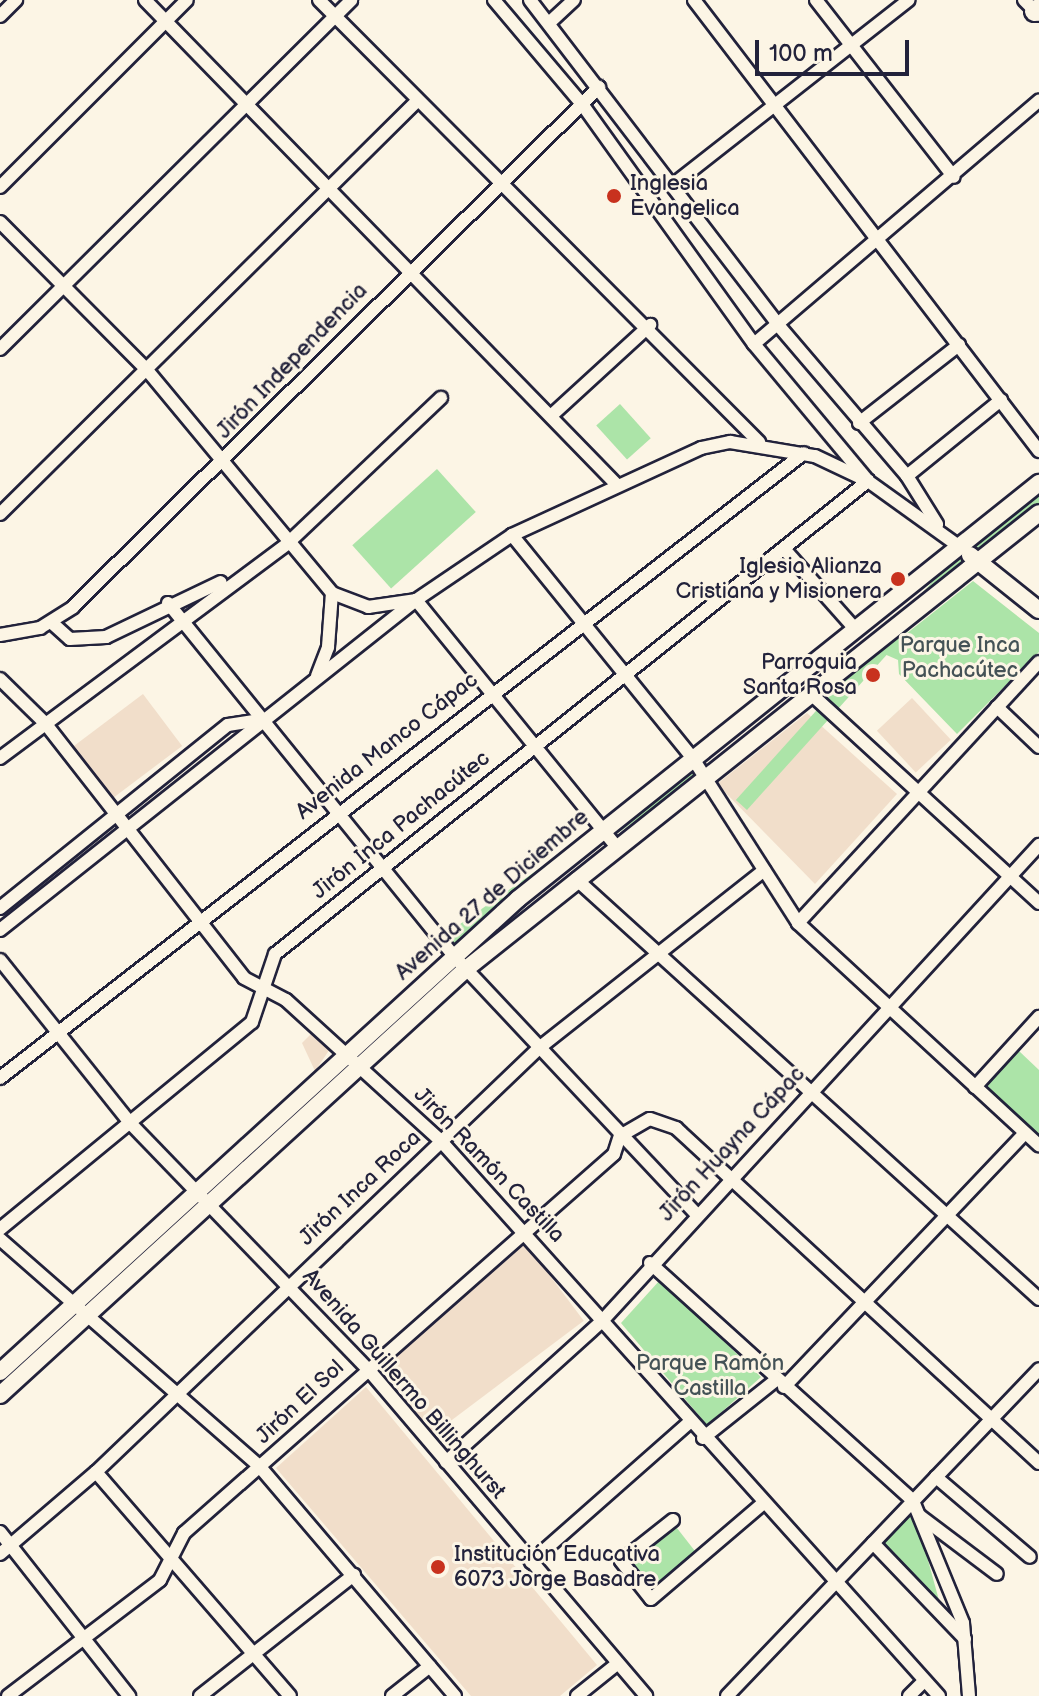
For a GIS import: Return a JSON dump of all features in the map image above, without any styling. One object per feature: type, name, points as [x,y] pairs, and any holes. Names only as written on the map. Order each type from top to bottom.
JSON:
[{"type":"street","points":[[0,16],[16,0]]},
{"type":"street","points":[[145,0],[411,266],[617,485]]},
{"type":"street","points":[[0,187],[187,0]]},
{"type":"street","points":[[319,0],[650,325],[700,389],[759,442]]},
{"type":"street","points":[[0,349],[351,0]]},
{"type":"street","points":[[494,0],[582,104],[754,344],[868,481]]},
{"type":"street","points":[[530,0],[674,184],[779,326],[907,476],[943,534]]},
{"type":"street","points":[[549,23],[574,0]]},
{"type":"street","points":[[694,0],[1039,451]]},
{"type":"street","points":[[816,0],[954,177]]},
{"type":"street","points":[[674,184],[909,0]]},
{"type":"street","name":"Jirón Independencia","points":[[0,635],[51,622],[221,463],[411,266],[599,87]]},
{"type":"street","points":[[0,514],[418,100]]},
{"type":"street","points":[[754,344],[879,241],[1039,101]]},
{"type":"street","points":[[0,222],[66,285],[147,370],[221,463],[332,593],[368,607],[416,600]]},
{"type":"street","points":[[553,414],[650,325]]},
{"type":"street","points":[[859,423],[959,345]]},
{"type":"street","points":[[0,758],[180,617],[288,543],[441,398]]},
{"type":"street","points":[[907,476],[1001,400]]},
{"type":"street","points":[[0,930],[416,600],[512,535],[701,448],[759,442],[804,453],[868,481],[943,534],[1039,610]]},
{"type":"street","name":"Avenida Manco Cápac","points":[[0,1078],[490,691],[804,453]]},
{"type":"street","name":"Jirón Inca Pachacútec","points":[[0,1229],[252,1022],[275,954],[380,864],[785,550],[868,481]]},
{"type":"street","name":"Avenida 27 de Diciembre","points":[[0,1395],[85,1308],[205,1196],[348,1051],[453,955],[601,829],[1039,483]]},
{"type":"street","name":"Avenida 27 de Diciembre","points":[[205,1196],[531,915],[1039,513]]},
{"type":"street","points":[[512,535],[579,622],[692,757],[798,923],[886,1008],[1039,1145]]},
{"type":"street","points":[[785,550],[856,630]]},
{"type":"street","points":[[51,622],[83,641],[235,577]]},
{"type":"street","points":[[316,679],[328,647],[332,593]]},
{"type":"street","points":[[416,600],[616,846]]},
{"type":"street","points":[[168,603],[453,955],[695,1213]]},
{"type":"street","points":[[798,923],[1039,662]]},
{"type":"street","name":"Jirón Ramón Castilla","points":[[0,679],[45,723],[125,831],[244,978],[262,986],[348,1051],[440,1140],[524,1227],[761,1505],[939,1696]]},
{"type":"street","points":[[810,693],[1039,903]]},
{"type":"street","points":[[997,707],[1039,747]]},
{"type":"street","points":[[0,908],[228,725],[264,720]]},
{"type":"street","name":"Jirón Huayna Cápac","points":[[446,1462],[603,1320],[729,1175],[1039,845]]},
{"type":"street","name":"Jirón Inca Roca","points":[[5,1549],[96,1472],[176,1390],[539,1048],[764,870]]},
{"type":"street","points":[[576,879],[656,956],[1039,1299]]},
{"type":"street","points":[[518,899],[531,915]]},
{"type":"street","name":"Avenida Guillermo Billinghurst","points":[[0,960],[131,1124],[289,1282],[367,1368],[646,1696]]},
{"type":"street","points":[[975,1087],[1039,1017]]},
{"type":"street","points":[[620,1136],[650,1119],[668,1122],[1039,1463]]},
{"type":"street","points":[[703,1438],[780,1384],[864,1303],[1025,1133]]},
{"type":"street","name":"Jirón El Sol","points":[[8,1696],[160,1580],[184,1533],[524,1227],[614,1154],[620,1136]]},
{"type":"street","points":[[0,1239],[85,1308],[260,1467],[455,1696]]},
{"type":"street","points":[[650,1263],[780,1384],[913,1501],[966,1640],[969,1696]]},
{"type":"street","name":"Avenida 27 de Diciembre","points":[[0,1372],[85,1308]]},
{"type":"street","points":[[727,1696],[1039,1369]]},
{"type":"street","points":[[531,1562],[690,1422]]},
{"type":"street","points":[[96,1472],[290,1696]]},
{"type":"street","points":[[936,1477],[1030,1557]]},
{"type":"street","points":[[673,1520],[621,1561],[651,1599],[761,1505]]},
{"type":"street","points":[[919,1515],[997,1574]]},
{"type":"street","points":[[0,1532],[5,1549],[129,1696]]},
{"type":"street","points":[[873,1543],[966,1640]]},
{"type":"street","points":[[200,1696],[354,1575]]},
{"type":"street","points":[[577,1696],[617,1664]]},
{"type":"street","points":[[392,1696],[430,1666]]},
{"type":"street","points":[[909,1696],[924,1681]]},
{"type":"shaded area","points":[[143,694],[182,746],[111,799],[72,748]]},
{"type":"shaded area","points":[[912,698],[951,740],[916,772],[877,731]]},
{"type":"shaded area","points":[[807,713],[897,794],[815,884],[717,784]]},
{"type":"shaded area","points":[[313,1032],[330,1049],[315,1071],[302,1043]]},
{"type":"shaded area","points":[[523,1240],[584,1321],[432,1435],[371,1354]]},
{"type":"shaded area","name":"Institución Educativa 6073 Jorge Basadre","points":[[366,1387],[597,1665],[560,1696],[471,1696],[276,1468]]},
{"type":"green space","points":[[620,404],[651,438],[627,460],[596,425]]},
{"type":"green space","points":[[437,469],[476,512],[391,588],[352,545]]},
{"type":"green space","points":[[1039,488],[1039,510],[978,557],[965,546]]},
{"type":"green space","points":[[960,551],[971,561],[747,810],[736,800]]},
{"type":"green space","name":"Parque Inca Pachacútec","points":[[973,581],[1039,633],[1039,652],[957,734],[899,674],[898,660],[882,653]]},
{"type":"green space","points":[[690,763],[699,776],[453,949],[443,936]]},
{"type":"green space","points":[[1019,1051],[1039,1070],[1039,1135],[986,1085]]},
{"type":"green space","name":"Parque Ramón Castilla","points":[[660,1280],[761,1377],[707,1425],[621,1323]]},
{"type":"green space","points":[[908,1514],[917,1520],[940,1604],[880,1544]]},
{"type":"green space","points":[[673,1523],[698,1555],[651,1592],[626,1560]]},
{"type":"place","name":"Inglesia Evangelica","points":[[614,196]]},
{"type":"place","name":"Iglesia Alianza Cristiana y Misionera","points":[[898,579]]},
{"type":"place","name":"Parroquia Santa Rosa","points":[[873,675]]},
{"type":"place","name":"Institución Educativa 6073 Jorge Basadre","points":[[438,1567]]}]
